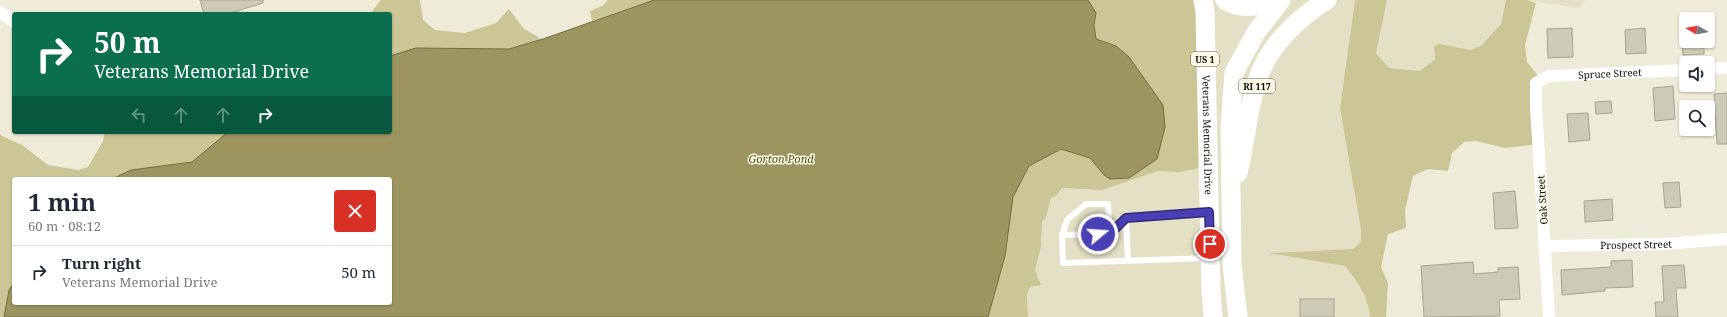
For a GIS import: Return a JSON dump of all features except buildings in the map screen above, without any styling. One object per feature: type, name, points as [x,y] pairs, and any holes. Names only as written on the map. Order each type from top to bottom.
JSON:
[{"type":"main road","name":"Veterans Memorial Drive","points":[[1203,0],[1205,12],[1210,258],[1213,317]]},
{"type":"main road","points":[[1225,0],[1246,6],[1265,5],[1278,0]]},
{"type":"main road","points":[[1238,317],[1232,264],[1233,197],[1230,128],[1234,73],[1255,34],[1281,0]]},
{"type":"main road","name":"RI 117","points":[[1233,197],[1254,97],[1262,68],[1278,45],[1306,14],[1327,0]]},
{"type":"street","points":[[0,12],[12,21]]},
{"type":"street","points":[[1715,68],[1727,68]]},
{"type":"street","name":"Spruce Street","points":[[1536,83],[1549,76],[1679,70]]},
{"type":"street","name":"Oak Street","points":[[1536,83],[1536,107],[1550,317]]},
{"type":"street","name":"Prospect Street","points":[[1545,246],[1665,244],[1727,239]]},
{"type":"lane","points":[[1110,234],[1108,204],[1086,204],[1067,220],[1062,235],[1063,263],[1210,258]]},
{"type":"lane","points":[[1062,235],[1110,234],[1126,218],[1209,212]]},
{"type":"lane","points":[[1126,218],[1128,261]]},
{"type":"shaded area","points":[[381,0],[420,0],[423,20],[435,30],[465,33],[496,23],[509,9],[524,29],[537,36],[540,40],[509,49],[416,48],[392,55],[392,12],[372,12]]},
{"type":"shaded area","points":[[608,0],[653,0],[592,21],[590,11],[602,6]]},
{"type":"shaded area","points":[[1088,0],[1200,0],[1209,166],[1179,172],[1158,171],[1102,190],[1062,188],[1056,196],[1051,198],[1046,217],[1042,222],[1041,246],[1035,270],[1041,285],[1030,287],[1027,294],[1028,317],[988,317],[1005,256],[1013,197],[1029,166],[1061,149],[1090,158],[1104,175],[1163,105],[1129,57],[1116,46],[1095,39],[1094,25],[1096,13]]},
{"type":"shaded area","points":[[1200,0],[1355,0],[1340,108],[1361,230],[1361,242],[1353,249],[1271,253],[1345,266],[1361,288],[1370,306],[1370,317],[1028,317],[1027,294],[1041,246],[1042,222],[1046,217],[1051,197],[1056,196],[1062,188],[1102,190],[1158,171],[1179,172]]},
{"type":"shaded area","points":[[1355,0],[1387,0],[1376,53],[1389,68],[1420,71],[1435,59],[1434,46],[1439,44],[1471,50],[1482,45],[1501,24],[1506,0],[1527,0],[1536,3],[1525,45],[1527,62],[1539,77],[1537,144],[1505,148],[1476,141],[1464,142],[1452,153],[1448,171],[1428,169],[1413,176],[1405,210],[1406,228],[1388,234],[1381,267],[1388,283],[1386,317],[1370,317],[1365,296],[1345,266],[1269,253],[1353,249],[1361,242],[1361,230],[1340,108]]},
{"type":"shaded area","points":[[1387,0],[1506,0],[1501,24],[1482,45],[1471,50],[1439,44],[1434,46],[1435,59],[1420,71],[1389,68],[1376,52]]},
{"type":"shaded area","points":[[1527,0],[1585,0],[1579,8]]},
{"type":"shaded area","points":[[0,133],[2,136],[22,145],[48,165],[78,170],[88,167],[103,141],[105,134],[226,134],[192,162],[131,170],[116,177],[12,177],[12,286],[9,290],[4,317],[0,317]]},
{"type":"water","name":"Gorton Pond","points":[[654,0],[1088,0],[1096,13],[1094,25],[1096,39],[1116,46],[1129,57],[1163,105],[1165,127],[1157,159],[1129,178],[1110,179],[1104,175],[1090,158],[1061,149],[1029,166],[1013,197],[1005,256],[988,317],[4,317],[9,290],[12,286],[12,305],[392,305],[392,177],[116,177],[131,170],[192,162],[226,134],[392,134],[392,55],[416,48],[509,49],[543,39]]},
{"type":"route","points":[[1098,234],[1110,234],[1126,218],[1209,212],[1210,244]]}]
